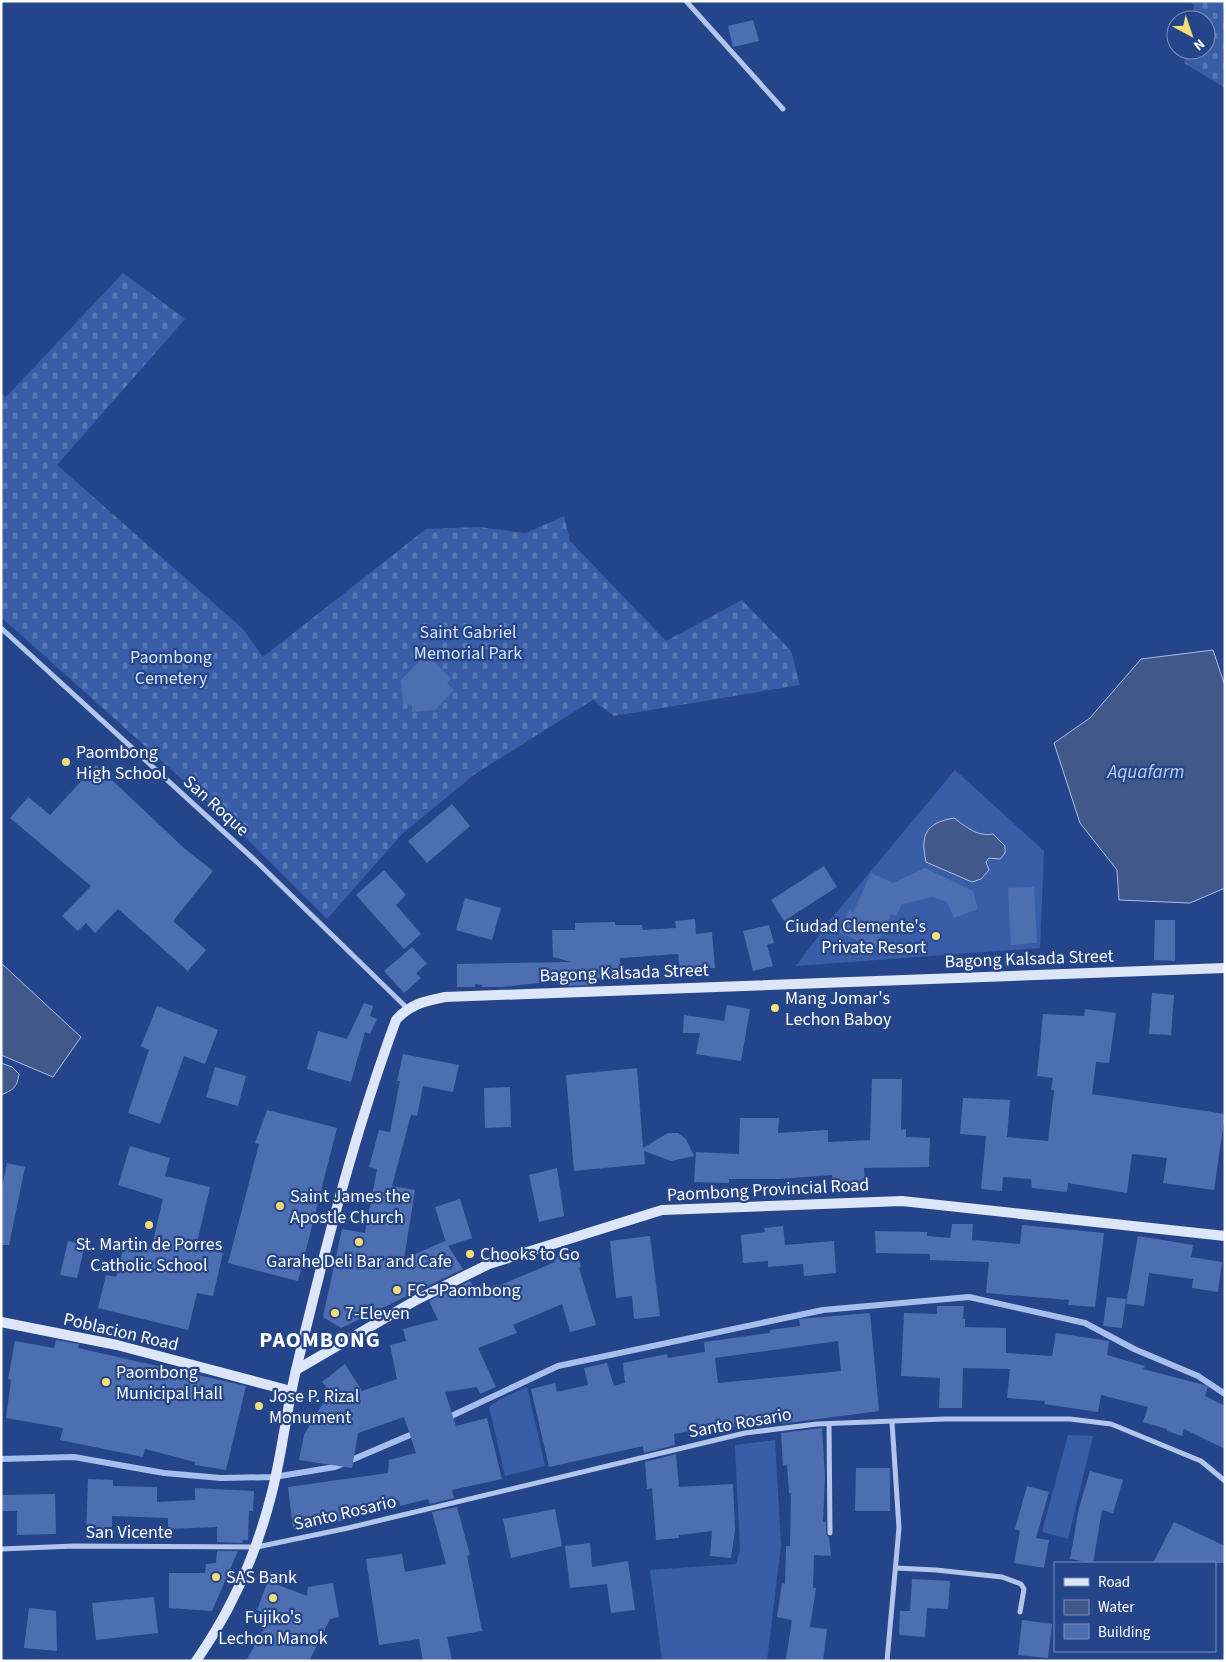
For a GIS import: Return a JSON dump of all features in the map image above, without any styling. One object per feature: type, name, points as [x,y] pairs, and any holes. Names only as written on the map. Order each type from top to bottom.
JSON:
[{"type":"main road","name":"Bagong Kalsada Street","points":[[408,1009],[418,1002],[455,996],[1225,968]]},
{"type":"main road","points":[[196,1661],[218,1630],[257,1547],[272,1495],[296,1370],[359,1128],[396,1020],[408,1009]]},
{"type":"main road","name":"Paombong Provincial Road","points":[[296,1370],[418,1299],[490,1264],[662,1210],[902,1201],[1225,1236]]},
{"type":"main road","name":"Poblacion Road","points":[[1,1322],[117,1345],[291,1391]]},
{"type":"street","points":[[686,1],[783,109]]},
{"type":"street","name":"San Roque","points":[[1,628],[259,864],[408,1009]]},
{"type":"street","name":"Santo Rosario","points":[[257,1547],[348,1528],[745,1433],[829,1424],[945,1418],[1070,1419],[1111,1424],[1145,1436],[1201,1461],[1225,1480]]},
{"type":"street","points":[[887,1661],[899,1528],[892,1422]]},
{"type":"street","points":[[829,1424],[830,1533]]},
{"type":"street","name":"San Vicente","points":[[1,1549],[74,1546],[257,1547]]},
{"type":"street","points":[[896,1568],[992,1576],[1021,1584],[1024,1589],[1020,1612]]},
{"type":"green space","points":[[1189,1],[1225,1],[1225,88],[1184,63],[1184,60],[1216,60],[1216,10],[1193,10],[1194,5]]},
{"type":"green space","points":[[123,273],[185,319],[57,465],[243,629],[263,657],[426,529],[479,527],[526,533],[564,516],[570,541],[666,641],[742,600],[791,651],[800,685],[614,716],[593,700],[475,774],[402,834],[327,919],[231,823],[1,617],[1,393],[6,397]]},
{"type":"green space","points":[[955,770],[1044,851],[1040,948],[796,966],[831,919]]},
{"type":"green space","points":[[527,1387],[545,1466],[505,1476],[489,1407],[500,1399]]},
{"type":"green space","points":[[1068,1435],[1093,1436],[1068,1539],[1042,1532]]},
{"type":"green space","points":[[775,1440],[781,1545],[767,1661],[662,1661],[650,1570],[736,1564],[740,1550],[735,1445]]},
{"type":"water","name":"Aquafarm","points":[[1213,650],[1225,686],[1225,888],[1190,903],[1119,900],[1117,870],[1080,823],[1054,743],[1090,718],[1141,659]]},
{"type":"water","points":[[954,818],[977,833],[993,834],[1005,846],[1005,853],[1000,859],[989,858],[986,862],[989,870],[981,879],[972,882],[926,862],[924,844],[927,831],[937,823]]},
{"type":"water","points":[[1,963],[81,1037],[53,1077],[1,1055]]},
{"type":"water","points":[[1,1063],[12,1067],[19,1074],[14,1088],[1,1095]]},
{"type":"building","points":[[753,20],[759,41],[733,47],[728,26]]},
{"type":"building","points":[[423,657],[428,662],[432,660],[451,679],[447,683],[454,690],[435,710],[412,712],[412,705],[403,703],[401,680]]},
{"type":"building","points":[[96,765],[185,849],[213,871],[173,921],[206,950],[188,971],[118,909],[95,933],[86,923],[78,931],[62,916],[91,886],[10,818],[28,797],[50,815]]},
{"type":"building","points":[[452,804],[470,826],[427,863],[408,841]]},
{"type":"building","points":[[824,866],[837,887],[784,921],[771,900]]},
{"type":"building","points":[[925,868],[973,891],[978,909],[954,918],[947,902],[932,897],[902,904],[896,916],[891,914],[875,948],[839,932],[850,908],[853,913],[871,873],[893,883]]},
{"type":"building","points":[[384,870],[406,895],[396,905],[421,934],[404,949],[356,895]]},
{"type":"building","points":[[1034,887],[1037,943],[1011,945],[1008,888]]},
{"type":"building","points":[[465,898],[501,908],[492,940],[456,930]]},
{"type":"building","points":[[695,919],[696,934],[712,932],[715,968],[680,971],[678,954],[620,958],[620,978],[591,979],[592,985],[569,986],[558,984],[558,981],[500,987],[482,987],[482,985],[475,984],[475,987],[457,987],[457,964],[571,962],[553,957],[552,930],[575,930],[575,923],[615,922],[615,925],[642,925],[643,930],[676,928],[675,921]]},
{"type":"building","points":[[1155,920],[1175,920],[1175,961],[1154,960]]},
{"type":"building","points":[[769,925],[774,943],[767,945],[773,966],[753,971],[743,931]]},
{"type":"building","points":[[412,947],[427,964],[416,973],[421,978],[404,993],[384,971]]},
{"type":"building","points":[[1152,993],[1174,995],[1171,1035],[1149,1034]]},
{"type":"building","points":[[364,1003],[373,1006],[370,1016],[377,1019],[370,1034],[365,1032],[351,1082],[307,1069],[318,1031],[347,1039]]},
{"type":"building","points":[[727,1005],[750,1009],[741,1061],[696,1054],[700,1033],[683,1033],[684,1015],[724,1021]]},
{"type":"building","points":[[157,1006],[218,1030],[205,1064],[184,1056],[160,1124],[128,1113],[149,1050],[141,1046]]},
{"type":"building","points":[[1085,1009],[1116,1013],[1109,1063],[1096,1062],[1092,1094],[1225,1114],[1214,1190],[1163,1183],[1167,1158],[1132,1154],[1127,1193],[1068,1183],[1067,1192],[1032,1188],[1031,1179],[1003,1177],[1002,1191],[981,1189],[986,1136],[960,1134],[963,1098],[1010,1100],[1007,1137],[1048,1141],[1054,1090],[1051,1090],[1053,1078],[1037,1076],[1043,1014],[1084,1016]]},
{"type":"building","points":[[403,1054],[459,1065],[453,1092],[423,1086],[417,1116],[411,1115],[392,1186],[415,1190],[404,1259],[445,1241],[446,1243],[435,1207],[460,1199],[472,1238],[448,1246],[463,1269],[341,1328],[323,1317],[342,1229],[365,1233],[377,1169],[369,1167],[379,1130],[390,1132]]},
{"type":"building","points":[[215,1067],[246,1076],[238,1106],[206,1097]]},
{"type":"building","points":[[637,1068],[643,1148],[668,1133],[678,1133],[686,1139],[694,1156],[671,1161],[644,1151],[645,1164],[574,1171],[566,1075]]},
{"type":"building","points":[[872,1079],[902,1079],[901,1130],[906,1129],[906,1137],[930,1138],[929,1167],[864,1168],[865,1184],[833,1185],[832,1175],[778,1179],[729,1179],[729,1183],[694,1182],[696,1152],[739,1154],[740,1118],[779,1118],[778,1133],[828,1130],[828,1142],[870,1140]]},
{"type":"building","points":[[510,1087],[511,1127],[485,1128],[484,1088]]},
{"type":"building","name":"Saint James the Apostle Church","points":[[267,1110],[337,1128],[298,1281],[228,1263],[259,1144],[255,1143]]},
{"type":"building","points":[[130,1146],[170,1158],[165,1176],[210,1187],[196,1247],[223,1253],[213,1296],[197,1293],[188,1330],[98,1308],[106,1275],[116,1277],[125,1243],[151,1249],[163,1199],[118,1185]]},
{"type":"building","points":[[7,1163],[25,1167],[9,1245],[1,1245],[1,1191]]},
{"type":"building","points":[[557,1168],[564,1216],[539,1222],[529,1175]]},
{"type":"building","points":[[952,1224],[973,1224],[972,1240],[1020,1244],[1022,1225],[1104,1233],[1095,1307],[1068,1305],[1069,1300],[986,1293],[989,1262],[930,1260],[930,1254],[876,1253],[875,1231],[927,1232],[927,1236],[950,1238]]},
{"type":"building","points":[[783,1226],[785,1245],[834,1241],[836,1273],[804,1276],[803,1264],[768,1267],[768,1261],[743,1263],[741,1235],[765,1232],[764,1228]]},
{"type":"building","points":[[650,1236],[660,1316],[634,1319],[632,1296],[616,1298],[610,1241]]},
{"type":"building","points":[[1138,1236],[1193,1245],[1191,1257],[1222,1262],[1218,1292],[1192,1288],[1193,1279],[1149,1273],[1144,1306],[1126,1304]]},
{"type":"building","points":[[68,1241],[85,1245],[77,1278],[60,1275]]},
{"type":"building","points":[[577,1252],[581,1267],[579,1268],[596,1325],[570,1332],[562,1304],[513,1325],[517,1333],[478,1348],[496,1387],[480,1394],[477,1387],[445,1392],[456,1426],[487,1418],[502,1479],[452,1490],[454,1498],[430,1504],[428,1499],[400,1506],[399,1500],[341,1516],[342,1521],[293,1528],[288,1487],[388,1473],[389,1460],[416,1453],[404,1417],[358,1433],[352,1468],[299,1460],[304,1435],[330,1391],[322,1382],[345,1364],[362,1391],[397,1379],[390,1345],[406,1341],[403,1329],[438,1320],[429,1301],[470,1281],[477,1292],[497,1284],[498,1286],[555,1262],[554,1258]]},
{"type":"building","points":[[1107,1297],[1126,1299],[1122,1328],[1103,1326]]},
{"type":"building","points":[[937,1306],[964,1306],[963,1319],[965,1319],[965,1327],[1006,1328],[1006,1353],[1052,1356],[1056,1333],[1109,1341],[1107,1355],[1145,1366],[1143,1369],[1208,1386],[1205,1396],[1225,1406],[1225,1449],[1184,1429],[1182,1436],[1167,1431],[1167,1429],[1143,1422],[1148,1407],[1101,1395],[1098,1412],[1044,1404],[1045,1401],[1007,1398],[1010,1369],[963,1368],[962,1408],[939,1408],[940,1378],[901,1376],[904,1313],[937,1314]]},
{"type":"building","points":[[870,1313],[879,1411],[780,1424],[779,1412],[745,1417],[745,1420],[734,1422],[735,1427],[716,1429],[716,1426],[674,1434],[675,1445],[644,1453],[643,1446],[549,1467],[531,1389],[555,1383],[557,1392],[588,1385],[584,1368],[607,1363],[614,1386],[625,1383],[623,1363],[667,1354],[668,1358],[705,1352],[704,1342],[770,1333],[770,1330],[800,1326],[799,1319]],"holes":[[[838,1341],[841,1371],[718,1383],[715,1358]]]},
{"type":"building","points":[[56,1340],[79,1344],[78,1348],[246,1386],[226,1470],[195,1465],[195,1462],[145,1449],[143,1457],[60,1440],[63,1428],[6,1418],[11,1380],[8,1379],[15,1341],[54,1348]]},
{"type":"building","points":[[822,1428],[825,1477],[823,1522],[826,1522],[826,1534],[829,1537],[831,1556],[814,1555],[813,1588],[816,1588],[810,1627],[827,1629],[823,1661],[797,1661],[786,1659],[792,1620],[777,1617],[782,1583],[785,1584],[786,1546],[790,1546],[791,1493],[789,1493],[787,1465],[783,1466],[781,1433]]},
{"type":"building","points":[[676,1454],[679,1487],[733,1484],[735,1530],[731,1558],[710,1556],[712,1531],[679,1535],[679,1538],[656,1540],[652,1488],[647,1489],[645,1462]]},
{"type":"building","points":[[856,1468],[890,1468],[890,1511],[855,1511]]},
{"type":"building","points":[[1090,1471],[1123,1480],[1113,1513],[1102,1510],[1093,1562],[1070,1559],[1079,1508]]},
{"type":"building","points":[[88,1479],[113,1480],[113,1486],[157,1487],[157,1502],[195,1500],[195,1488],[254,1491],[253,1511],[249,1511],[248,1540],[243,1540],[242,1543],[217,1542],[217,1527],[168,1529],[168,1518],[112,1516],[112,1539],[86,1538]]},
{"type":"building","points":[[1027,1486],[1049,1492],[1036,1538],[1049,1540],[1044,1568],[1014,1563],[1020,1531],[1015,1529]]},
{"type":"building","points":[[55,1494],[56,1534],[17,1535],[17,1511],[1,1511],[1,1495]]},
{"type":"building","points":[[457,1507],[470,1555],[467,1556],[482,1631],[447,1637],[452,1661],[423,1661],[419,1639],[379,1645],[366,1559],[402,1554],[405,1572],[446,1564],[432,1512]]},
{"type":"building","points":[[555,1509],[562,1546],[511,1558],[503,1519]]},
{"type":"building","points":[[1174,1522],[1225,1546],[1225,1563],[1154,1562]]},
{"type":"building","points":[[590,1543],[592,1567],[628,1561],[635,1610],[611,1613],[607,1584],[570,1588],[565,1546]]},
{"type":"building","points":[[217,1551],[238,1551],[212,1611],[169,1608],[169,1573],[205,1573],[206,1564],[216,1563]]},
{"type":"building","points":[[912,1579],[950,1581],[948,1609],[927,1608],[925,1637],[899,1635],[900,1611],[910,1611]]},
{"type":"building","points":[[268,1581],[307,1596],[308,1587],[333,1583],[339,1617],[330,1619],[309,1661],[246,1661],[271,1616],[257,1610]]},
{"type":"building","points":[[154,1597],[158,1633],[96,1640],[92,1603]]},
{"type":"building","points":[[29,1608],[56,1611],[57,1651],[24,1648]]},
{"type":"building","points":[[1022,1620],[1052,1624],[1048,1658],[1018,1655]]},
{"type":"waterway","points":[[447,1418],[558,1366],[823,1310],[969,1297],[1085,1323],[1134,1349],[1198,1376],[1225,1394]]},
{"type":"waterway","points":[[1,1459],[74,1457],[164,1473],[221,1478],[274,1477],[335,1467],[417,1432]]},
{"type":"place","name":"Paombong High School","points":[[66,762]]},
{"type":"place","name":"Ciudad Clemente's Private Resort","points":[[936,936]]},
{"type":"place","name":"Mang Jomar's Lechon Baboy","points":[[775,1008]]},
{"type":"place","name":"Saint James the Apostle Church","points":[[280,1206]]},
{"type":"place","name":"St. Martin de Porres Catholic School","points":[[149,1225]]},
{"type":"place","name":"Garahe Deli Bar and Cafe","points":[[359,1242]]},
{"type":"place","name":"Chooks to Go","points":[[470,1254]]},
{"type":"place","name":"FC - Paombong","points":[[397,1290]]},
{"type":"place","name":"7-Eleven","points":[[335,1313]]},
{"type":"place","name":"Paombong Municipal Hall","points":[[106,1382]]},
{"type":"place","name":"Jose P. Rizal Monument","points":[[259,1406]]},
{"type":"place","name":"SAS Bank","points":[[216,1577]]},
{"type":"place","name":"Fujiko's Lechon Manok","points":[[273,1598]]},
{"type":"district","name":"PAOMBONG","points":[[320,1340]]},
{"type":"park label","name":"Saint Gabriel Memorial Park","points":[[468,642]]},
{"type":"park label","name":"Paombong Cemetery","points":[[171,668]]}]
